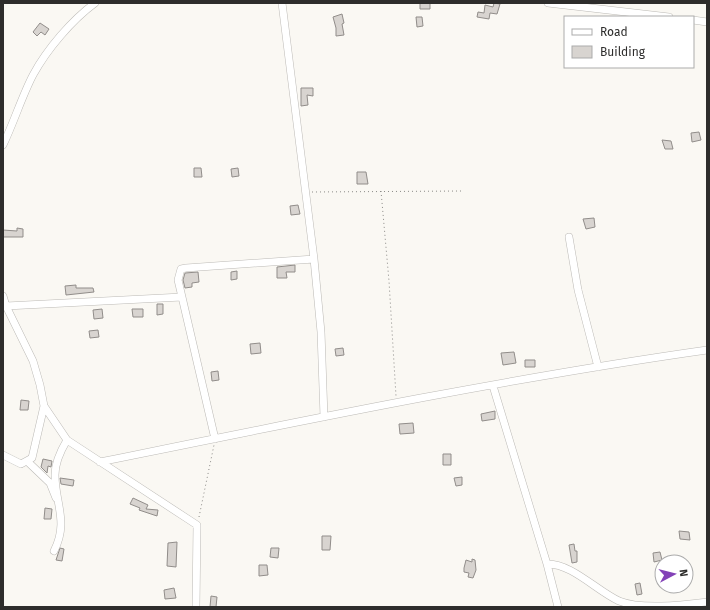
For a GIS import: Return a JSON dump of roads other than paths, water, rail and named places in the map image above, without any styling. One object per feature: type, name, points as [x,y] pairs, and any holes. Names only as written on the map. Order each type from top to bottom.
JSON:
[{"type":"street","points":[[3,145],[33,75],[50,48],[95,3]]},
{"type":"street","points":[[282,3],[314,259],[321,332],[324,417]]},
{"type":"street","points":[[548,3],[660,16]]},
{"type":"street","points":[[694,20],[707,22]]},
{"type":"street","points":[[569,237],[578,290],[598,367]]},
{"type":"street","points":[[215,438],[182,298],[178,274],[181,270],[186,268],[314,259]]},
{"type":"street","points":[[3,296],[6,306],[33,361],[44,406],[67,440],[197,525],[196,607]]},
{"type":"street","points":[[6,306],[182,298]]},
{"type":"street","points":[[100,462],[324,417],[598,367],[707,350]]},
{"type":"street","points":[[493,386],[547,564],[558,607]]},
{"type":"street","points":[[3,455],[22,464],[28,462],[32,458],[44,406]]},
{"type":"street","points":[[54,551],[60,539],[61,509],[55,475],[57,462],[67,440]]},
{"type":"street","points":[[28,462],[50,483],[61,509]]},
{"type":"street","points":[[60,539],[64,547]]},
{"type":"street","points":[[547,564],[556,564],[566,568],[619,601],[633,606],[662,606],[707,602]]}]
